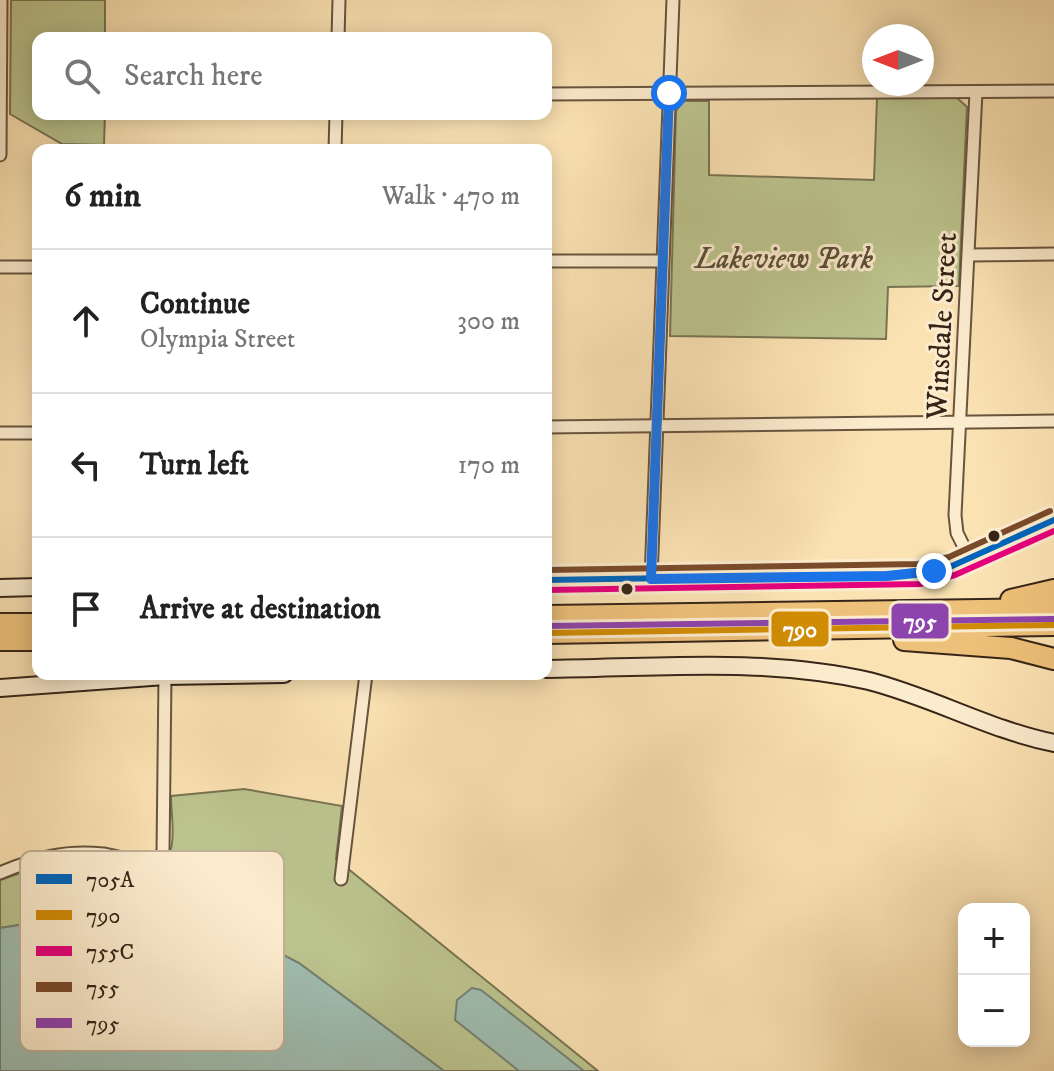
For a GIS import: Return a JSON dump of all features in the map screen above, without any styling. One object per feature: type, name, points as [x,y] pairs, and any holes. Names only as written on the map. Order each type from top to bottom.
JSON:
[{"type":"highway","points":[[839,612],[1006,600],[1054,590]]},
{"type":"highway","points":[[552,616],[1054,609]]},
{"type":"highway","points":[[0,624],[32,624]]},
{"type":"highway","points":[[552,633],[1054,625]]},
{"type":"highway","points":[[729,630],[1011,648],[1054,659]]},
{"type":"highway","points":[[0,640],[32,640]]},
{"type":"street","points":[[0,155],[1,0]]},
{"type":"street","points":[[338,32],[339,0]]},
{"type":"street","points":[[651,579],[673,0]]},
{"type":"street","points":[[552,94],[1054,91]]},
{"type":"street","name":"Winsdale Street","points":[[970,559],[957,533],[955,515],[976,92]]},
{"type":"street","points":[[335,144],[336,120]]},
{"type":"street","points":[[969,255],[1054,254]]},
{"type":"street","points":[[552,261],[662,261]]},
{"type":"street","points":[[0,267],[32,267]]},
{"type":"street","points":[[552,427],[1054,421]]},
{"type":"street","points":[[0,433],[32,433]]},
{"type":"street","points":[[552,580],[919,574],[970,559],[1054,520]]},
{"type":"street","points":[[0,588],[32,587]]},
{"type":"street","points":[[552,669],[749,667],[821,672],[914,693],[1054,743]]},
{"type":"street","points":[[0,688],[110,680]]},
{"type":"street","points":[[163,851],[165,680]]},
{"type":"street","points":[[341,879],[365,680]]},
{"type":"street","points":[[1024,733],[1054,733]]},
{"type":"street","points":[[0,873],[20,865]]},
{"type":"green space","points":[[11,0],[105,0],[105,32],[32,32],[32,120],[105,120],[104,144],[62,144],[10,114]]},
{"type":"green space","name":"Lakeview Park","points":[[956,97],[967,107],[959,286],[888,287],[886,339],[670,336],[676,111],[683,101],[709,101],[709,175],[874,180],[877,98]]},
{"type":"green space","points":[[244,789],[342,806],[336,859],[598,1071],[444,1071],[299,963],[284,955],[284,851],[170,851],[171,796]]},
{"type":"green space","points":[[20,873],[20,925],[0,928],[0,880]]},
{"type":"shaded area","points":[[20,925],[20,1051],[284,1051],[284,955],[299,963],[444,1071],[0,1071],[0,928]]},
{"type":"shaded area","points":[[472,988],[481,990],[584,1071],[519,1071],[455,1020],[457,1000]]},
{"type":"transit line","name":"755","points":[[552,570],[918,564],[949,557],[1050,511]]},
{"type":"transit line","name":"705A","points":[[552,580],[919,574],[952,566],[1054,520]]},
{"type":"transit line","name":"755C","points":[[552,590],[920,584],[955,575],[1054,531]]},
{"type":"transit line","name":"795","points":[[552,626],[1054,619]]},
{"type":"transit line","name":"790","points":[[552,633],[1054,625]]},
{"type":"route","points":[[669,93],[651,579],[887,576],[934,571]]}]
